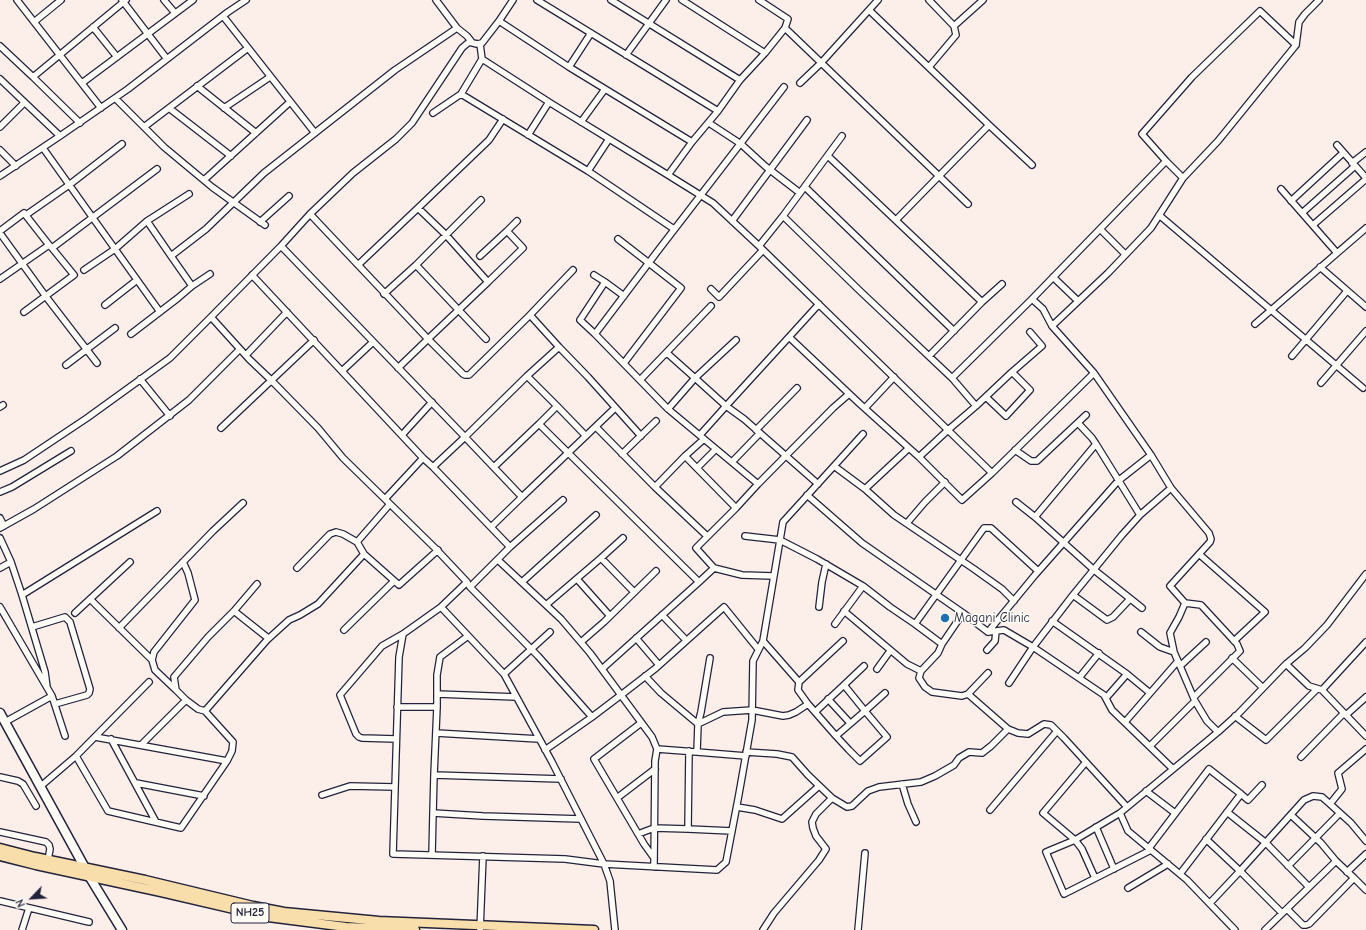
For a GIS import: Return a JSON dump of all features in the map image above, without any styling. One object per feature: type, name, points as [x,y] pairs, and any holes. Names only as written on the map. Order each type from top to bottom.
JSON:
[{"type":"main road","points":[[0,713],[85,868]]},
{"type":"main road","name":"NH25","points":[[0,848],[284,912],[372,921],[480,928],[594,930]]},
{"type":"main road","name":"NH25","points":[[0,856],[284,920],[346,927],[415,930]]},
{"type":"main road","points":[[89,876],[122,930]]},
{"type":"street","points":[[17,0],[101,108]]},
{"type":"street","points":[[34,22],[61,0]]},
{"type":"street","points":[[164,0],[175,13]]},
{"type":"street","points":[[82,83],[194,0]]},
{"type":"street","points":[[0,176],[115,98],[246,0]]},
{"type":"street","points":[[436,0],[458,30],[467,36],[471,42]]},
{"type":"street","points":[[480,44],[485,40],[513,0]]},
{"type":"street","points":[[537,0],[718,111]]},
{"type":"street","points":[[611,0],[740,80]]},
{"type":"street","points":[[626,55],[666,0]]},
{"type":"street","points":[[682,0],[765,53]]},
{"type":"street","points":[[668,175],[692,142],[709,123],[740,80],[765,53],[785,28],[788,19],[759,0]]},
{"type":"street","points":[[800,83],[821,63],[878,0]]},
{"type":"street","points":[[928,0],[954,26],[956,35],[929,67]]},
{"type":"street","points":[[954,26],[983,0]]},
{"type":"street","points":[[1052,326],[1151,228],[1183,178],[1218,141],[1296,45],[1298,28],[1301,19],[1319,0]]},
{"type":"street","points":[[33,77],[124,1],[167,59]]},
{"type":"street","points":[[869,10],[1032,165]]},
{"type":"street","points":[[1183,178],[1142,134],[1192,77],[1260,11],[1296,45]]},
{"type":"street","points":[[223,16],[315,133]]},
{"type":"street","points":[[499,21],[604,89],[692,142]]},
{"type":"street","points":[[93,27],[117,57]]},
{"type":"street","points":[[785,28],[968,204]]},
{"type":"street","points":[[171,256],[206,229],[264,173],[395,70],[458,30]]},
{"type":"street","points":[[569,67],[591,33]]},
{"type":"street","points":[[0,471],[24,460],[87,418],[170,358],[281,246],[310,214],[353,173],[396,140],[412,123],[462,48],[468,42],[480,44]]},
{"type":"street","points":[[433,114],[461,94],[482,58],[480,44]]},
{"type":"street","points":[[0,46],[80,123]]},
{"type":"street","points":[[144,127],[248,48]]},
{"type":"street","points":[[482,58],[549,102],[713,203],[992,473]]},
{"type":"street","points":[[224,108],[270,77]]},
{"type":"street","points":[[0,80],[60,136]]},
{"type":"street","points":[[197,86],[256,133]]},
{"type":"street","points":[[595,334],[784,87]]},
{"type":"street","points":[[581,122],[604,89]]},
{"type":"street","points":[[461,94],[588,171],[674,230]]},
{"type":"street","points":[[115,98],[164,147],[204,180],[262,223],[289,196]]},
{"type":"street","points":[[0,126],[24,102]]},
{"type":"street","points":[[204,180],[290,102]]},
{"type":"street","points":[[528,135],[549,102]]},
{"type":"street","points":[[169,108],[231,156]]},
{"type":"street","points":[[358,265],[490,140],[503,119]]},
{"type":"street","points":[[732,221],[807,120]]},
{"type":"street","points":[[709,123],[741,144],[800,193]]},
{"type":"street","points":[[896,220],[989,125]]},
{"type":"street","points":[[711,289],[719,297],[761,248],[842,136]]},
{"type":"street","points":[[588,171],[609,139]]},
{"type":"street","points":[[97,363],[0,232],[24,213],[26,215],[69,185],[122,144]]},
{"type":"street","points":[[1313,225],[1366,178],[1336,145]]},
{"type":"street","points":[[43,148],[160,312]]},
{"type":"street","points":[[0,150],[16,166]]},
{"type":"street","points":[[1302,213],[1366,152]]},
{"type":"street","points":[[1291,201],[1343,153]]},
{"type":"street","points":[[828,156],[982,302]]},
{"type":"street","points":[[952,378],[1032,299],[1166,161]]},
{"type":"street","points":[[0,279],[92,217],[157,169]]},
{"type":"street","points":[[805,187],[896,273],[954,331]]},
{"type":"street","points":[[1280,189],[1337,253]]},
{"type":"street","points":[[84,270],[115,249],[147,221],[189,194]]},
{"type":"street","points":[[384,294],[446,236],[481,200]]},
{"type":"street","points":[[418,208],[488,282]]},
{"type":"street","points":[[310,214],[428,340],[465,375],[469,375],[574,270]]},
{"type":"street","points":[[24,312],[74,275],[26,215]]},
{"type":"street","points":[[1159,215],[1363,388]]},
{"type":"street","points":[[783,216],[952,378],[976,406]]},
{"type":"street","points":[[147,221],[192,286]]},
{"type":"street","points":[[480,256],[517,221]]},
{"type":"street","points":[[1255,324],[1366,228]]},
{"type":"street","points":[[1100,229],[1125,254]]},
{"type":"street","points":[[398,368],[523,248],[507,231]]},
{"type":"street","points":[[618,240],[681,288],[624,363]]},
{"type":"street","points":[[281,246],[522,497]]},
{"type":"street","points":[[416,265],[486,339]]},
{"type":"street","points":[[1320,267],[1366,307]]},
{"type":"street","points":[[130,334],[210,274]]},
{"type":"street","points":[[252,275],[423,458],[510,547]]},
{"type":"street","points":[[594,275],[624,296]]},
{"type":"street","points":[[1053,277],[1078,301]]},
{"type":"street","points":[[105,305],[137,280]]},
{"type":"street","points":[[605,282],[580,320],[668,409],[758,484]]},
{"type":"street","points":[[929,356],[982,302],[1002,284]]},
{"type":"street","points":[[1292,356],[1347,291]]},
{"type":"street","points":[[1032,299],[1043,309],[1052,326],[1094,373],[1151,455],[1171,488],[1210,536],[1210,542],[1170,586],[1185,603],[1201,605],[1234,641],[1240,651],[1150,746]]},
{"type":"street","points":[[655,487],[685,456],[726,406],[819,304]]},
{"type":"street","points":[[640,380],[711,306]]},
{"type":"street","points":[[246,355],[287,312]]},
{"type":"street","points":[[530,315],[641,436]]},
{"type":"street","points":[[211,317],[240,349],[318,428],[343,458],[438,550],[468,585],[531,649],[592,717]]},
{"type":"street","points":[[66,365],[114,328]]},
{"type":"street","points":[[1322,383],[1366,331]]},
{"type":"street","points":[[919,456],[1042,346],[1030,332]]},
{"type":"street","points":[[789,337],[919,456],[962,500],[992,473],[1094,373]]},
{"type":"street","points":[[221,428],[314,340]]},
{"type":"street","points":[[668,409],[696,378],[736,340]]},
{"type":"street","points":[[342,371],[373,342]]},
{"type":"street","points":[[433,467],[559,347]]},
{"type":"street","points":[[0,518],[2,527],[117,456],[189,400],[240,349]]},
{"type":"street","points":[[667,353],[726,406],[758,431],[818,484]]},
{"type":"street","points":[[986,397],[1006,416],[1030,390],[1012,372]]},
{"type":"street","points":[[527,376],[586,436]]},
{"type":"street","points":[[865,408],[894,377]]},
{"type":"street","points":[[140,379],[170,416]]},
{"type":"street","points":[[732,462],[758,431],[798,388]]},
{"type":"street","points":[[774,576],[742,575],[714,568],[696,548],[786,456],[850,394]]},
{"type":"street","points":[[402,435],[432,402]]},
{"type":"street","points":[[494,468],[557,406]]},
{"type":"street","points":[[490,527],[615,408]]},
{"type":"street","points":[[1015,450],[1031,461],[1037,461],[1086,415]]},
{"type":"street","points":[[622,454],[656,421]]},
{"type":"street","points":[[1078,423],[1092,438],[1140,515]]},
{"type":"street","points":[[539,424],[699,582]]},
{"type":"street","points":[[596,427],[655,487],[707,536]]},
{"type":"street","points":[[403,634],[399,657],[393,854],[565,859],[604,864],[717,870],[726,862],[737,807],[752,720],[753,661],[763,641],[784,522],[863,434]]},
{"type":"street","points":[[1035,518],[1096,444]]},
{"type":"street","points":[[865,489],[909,448]]},
{"type":"street","points":[[697,468],[716,449]]},
{"type":"street","points":[[0,492],[12,487],[71,451]]},
{"type":"street","points":[[988,632],[1038,571],[1118,481],[1151,455]]},
{"type":"street","points":[[685,456],[736,508]]},
{"type":"street","points":[[385,499],[423,458]]},
{"type":"street","points":[[834,466],[865,489],[894,515],[1002,589],[1014,601]]},
{"type":"street","points":[[907,523],[945,482]]},
{"type":"street","points":[[1009,683],[1033,647],[1093,569],[1140,515],[1171,488]]},
{"type":"street","points":[[807,495],[862,543],[937,594],[988,632],[1004,630],[1033,647],[1104,695],[1112,710],[1173,769]]},
{"type":"street","points":[[396,739],[359,737],[356,734],[341,700],[340,695],[342,691],[382,646],[403,634],[441,607],[498,560],[510,547],[562,500]]},
{"type":"street","points":[[1016,502],[1064,542],[1093,569],[1142,608]]},
{"type":"street","points":[[119,628],[182,562],[243,503]]},
{"type":"street","points":[[357,542],[390,504]]},
{"type":"street","points":[[22,595],[157,511]]},
{"type":"street","points":[[522,582],[596,515]]},
{"type":"street","points":[[915,624],[984,528],[991,528],[1038,571]]},
{"type":"street","points":[[297,568],[330,534],[336,532],[343,534],[357,542],[364,554],[399,585],[438,550]]},
{"type":"street","points":[[745,536],[780,540],[826,564],[863,586],[942,644]]},
{"type":"street","points":[[0,538],[11,562],[22,595],[45,672],[47,687]]},
{"type":"street","points":[[546,605],[623,538]]},
{"type":"street","points":[[205,711],[268,638],[289,620],[318,604],[364,554]]},
{"type":"street","points":[[1199,554],[1265,612],[1234,641]]},
{"type":"street","points":[[601,558],[634,592]]},
{"type":"street","points":[[498,560],[561,619],[602,669],[652,737],[657,749],[655,769],[654,867]]},
{"type":"street","points":[[0,568],[11,562]]},
{"type":"street","points":[[75,613],[130,562]]},
{"type":"street","points":[[152,660],[154,652],[195,600],[188,573],[182,562]]},
{"type":"street","points":[[819,607],[826,564]]},
{"type":"street","points":[[602,669],[714,568]]},
{"type":"street","points":[[581,642],[656,571]]},
{"type":"street","points":[[1262,785],[1248,800],[1209,769],[1150,849],[1064,894],[1046,852],[1075,840],[1120,813],[1218,732],[1327,625],[1366,574]]},
{"type":"street","points":[[576,579],[610,616]]},
{"type":"street","points":[[344,630],[394,580]]},
{"type":"street","points":[[176,690],[174,677],[208,636],[234,611],[257,584]]},
{"type":"street","points":[[836,624],[863,586]]},
{"type":"street","points":[[1073,595],[1107,620],[1113,617],[1130,598]]},
{"type":"street","points":[[76,756],[108,811],[181,828],[227,761],[232,751],[233,742],[205,711],[198,709],[186,700],[155,670],[152,660],[90,599]]},
{"type":"street","points":[[1185,603],[1170,633],[1174,652],[1195,699],[1207,721],[1218,732]]},
{"type":"street","points":[[0,607],[52,696],[65,736]]},
{"type":"street","points":[[441,607],[504,674],[545,750],[604,864],[610,881],[615,930]]},
{"type":"street","points":[[545,750],[592,717],[645,676],[724,607],[758,649]]},
{"type":"street","points":[[234,611],[268,638]]},
{"type":"street","points":[[844,611],[890,651],[907,664],[921,671]]},
{"type":"street","points":[[963,613],[942,644],[938,653],[921,671],[919,678],[925,687],[932,692],[962,696],[968,694],[988,673]]},
{"type":"street","points":[[662,615],[686,640]]},
{"type":"street","points":[[32,627],[66,617],[70,622],[90,689],[87,695],[55,704]]},
{"type":"street","points":[[1052,622],[1099,653],[1150,693]]},
{"type":"street","points":[[987,650],[995,641],[996,631]]},
{"type":"street","points":[[504,674],[550,632]]},
{"type":"street","points":[[1141,632],[1160,647],[1174,652]]},
{"type":"street","points":[[432,855],[437,675],[440,658],[468,636]]},
{"type":"street","points":[[636,638],[659,664]]},
{"type":"street","points":[[763,641],[799,682]]},
{"type":"street","points":[[842,641],[799,682],[798,690],[808,704],[860,761],[887,737],[844,685]]},
{"type":"street","points":[[1125,722],[1179,663],[1206,642]]},
{"type":"street","points":[[1235,716],[1266,740],[1319,690],[1366,642]]},
{"type":"street","points":[[877,669],[890,651]]},
{"type":"street","points":[[1080,678],[1099,653]]},
{"type":"street","points":[[697,752],[698,724],[710,658]]},
{"type":"street","points":[[1232,658],[1263,688]]},
{"type":"street","points":[[1286,664],[1309,686],[1319,690],[1366,736]]},
{"type":"street","points":[[815,712],[864,666]]},
{"type":"street","points":[[1106,698],[1127,674]]},
{"type":"street","points":[[645,676],[661,693],[698,724]]},
{"type":"street","points":[[41,786],[76,756],[150,682]]},
{"type":"street","points":[[437,694],[516,697]]},
{"type":"street","points":[[836,736],[885,694]]},
{"type":"street","points":[[968,694],[1008,729],[1018,733],[1028,734],[1044,724],[1050,725],[1086,762],[1126,807]]},
{"type":"street","points":[[5,722],[52,696]]},
{"type":"street","points":[[1301,758],[1345,714],[1366,697]]},
{"type":"street","points":[[828,699],[850,723]]},
{"type":"street","points":[[140,745],[186,700]]},
{"type":"street","points":[[698,724],[723,712],[752,710],[783,716],[789,715],[808,704]]},
{"type":"street","points":[[397,707],[437,707]]},
{"type":"street","points":[[641,723],[594,759],[616,798],[654,858]]},
{"type":"street","points":[[657,749],[697,752],[777,754],[792,757],[832,798],[847,807],[852,806],[868,792],[879,787],[922,782],[935,776],[954,765],[959,758],[969,752],[982,753],[1008,729]]},
{"type":"street","points":[[990,810],[1057,731]]},
{"type":"street","points":[[436,733],[539,739]]},
{"type":"street","points":[[95,737],[227,761]]},
{"type":"street","points":[[110,739],[136,783],[156,822]]},
{"type":"street","points":[[1330,804],[1342,789],[1338,773],[1366,749]]},
{"type":"street","points":[[688,828],[689,751]]},
{"type":"street","points":[[1086,762],[1043,813],[1075,840],[1082,850],[1095,878]]},
{"type":"street","points":[[616,798],[655,769]]},
{"type":"street","points":[[434,775],[560,779]]},
{"type":"street","points":[[0,777],[18,781],[23,784],[36,806]]},
{"type":"street","points":[[136,783],[204,796]]},
{"type":"street","points":[[902,784],[908,804],[916,822]]},
{"type":"street","points":[[322,795],[350,786],[395,787]]},
{"type":"street","points":[[737,807],[755,810],[782,819],[819,786]]},
{"type":"street","points":[[1146,791],[1175,814]]},
{"type":"street","points":[[1180,874],[1240,794]]},
{"type":"street","points":[[1210,903],[1304,800],[1312,796],[1322,797],[1351,823],[1366,841]]},
{"type":"street","points":[[763,930],[774,913],[819,860],[826,849],[816,836],[812,822],[816,814],[832,798]]},
{"type":"street","points":[[1226,812],[1266,843],[1309,887]]},
{"type":"street","points":[[433,813],[581,819]]},
{"type":"street","points":[[1120,813],[1128,831],[1180,874],[1235,930]]},
{"type":"street","points":[[1288,866],[1340,813]]},
{"type":"street","points":[[1291,815],[1366,890]]},
{"type":"street","points":[[1096,827],[1114,869]]},
{"type":"street","points":[[638,834],[654,828],[688,828],[732,831]]},
{"type":"street","points":[[0,832],[46,842],[50,849],[48,860]]},
{"type":"street","points":[[1206,840],[1240,870],[1282,914]]},
{"type":"street","points":[[858,930],[865,853]]},
{"type":"street","points":[[1347,872],[1366,854]]},
{"type":"street","points":[[480,928],[483,856]]},
{"type":"street","points":[[1265,930],[1336,861]]},
{"type":"street","points":[[1128,888],[1168,864]]},
{"type":"street","points":[[1287,909],[1306,925],[1354,878]]},
{"type":"street","points":[[0,901],[89,922]]},
{"type":"street","points":[[22,930],[28,908]]},
{"type":"place","name":"Magani Clinic","points":[[945,618]]}]
